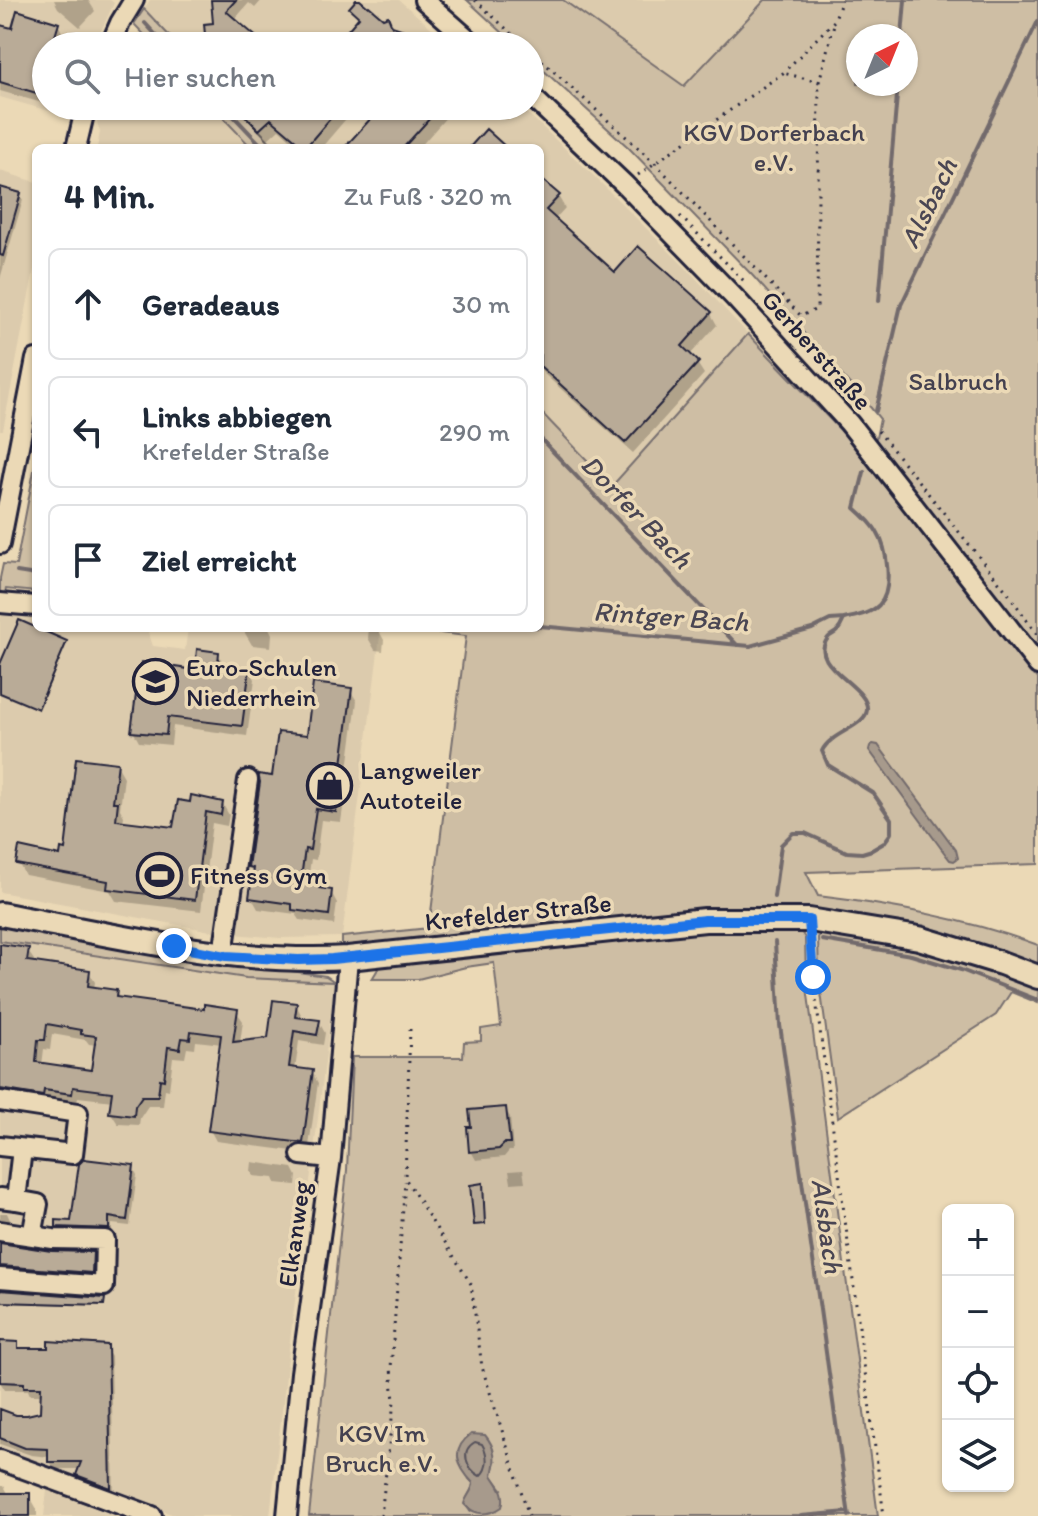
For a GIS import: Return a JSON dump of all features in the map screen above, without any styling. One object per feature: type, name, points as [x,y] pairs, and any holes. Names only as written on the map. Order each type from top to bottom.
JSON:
[{"type":"main road","name":"Krefelder Straße","points":[[0,914],[226,956],[298,960],[348,958],[705,920],[809,920],[919,938],[1038,977]]},
{"type":"street","points":[[116,32],[134,0]]},
{"type":"street","points":[[424,0],[460,32]]},
{"type":"street","name":"Gerberstraße","points":[[544,108],[625,185],[735,298],[849,423],[1038,665]]},
{"type":"street","points":[[77,144],[83,120]]},
{"type":"street","points":[[0,544],[32,380]]},
{"type":"street","points":[[0,603],[32,606]]},
{"type":"street","points":[[226,956],[225,940],[248,780]]},
{"type":"street","name":"Elkanweg","points":[[287,1516],[301,1373],[331,1158],[348,958]]},
{"type":"street","points":[[0,1101],[78,1113],[73,1154],[0,1146]]},
{"type":"street","points":[[22,1149],[8,1199],[38,1204],[32,1236]]},
{"type":"street","points":[[301,1155],[331,1158]]},
{"type":"street","points":[[0,1231],[105,1240],[104,1286],[0,1278]]},
{"type":"street","points":[[0,1460],[152,1516]]},
{"type":"path","points":[[475,0],[510,32]]},
{"type":"path","points":[[544,63],[655,163],[801,316],[817,309],[819,82],[842,0]]},
{"type":"path","points":[[625,185],[783,73],[834,21]]},
{"type":"path","points":[[783,73],[819,82]]},
{"type":"path","points":[[809,920],[813,977],[884,1516]]},
{"type":"path","points":[[381,1516],[394,1401],[391,1368],[405,1178],[410,1029]]},
{"type":"path","points":[[405,1178],[471,1284],[482,1367],[529,1516]]},
{"type":"shaded area","points":[[0,0],[110,0],[114,3],[101,32],[32,32],[32,106],[0,97]]},
{"type":"shaded area","points":[[150,0],[399,0],[436,32],[166,32],[144,9]]},
{"type":"shaded area","points":[[563,0],[765,0],[684,86]]},
{"type":"shaded area","points":[[225,120],[248,144],[98,144],[100,132],[97,122]]},
{"type":"shaded area","points":[[249,120],[535,120],[690,272],[748,334],[611,486],[544,415],[544,144],[272,144]]},
{"type":"shaded area","points":[[0,171],[32,181],[32,280],[3,430],[0,430]]},
{"type":"shaded area","points":[[6,611],[32,611],[32,632],[148,632],[153,646],[185,650],[187,632],[380,632],[342,937],[280,938],[222,933],[0,892],[0,618]]},
{"type":"shaded area","points":[[0,941],[246,978],[335,982],[270,1516],[177,1516],[0,1450]]},
{"type":"shaded area","points":[[47,1490],[115,1516],[44,1516]]},
{"type":"green space","points":[[467,0],[563,0],[684,86],[765,0],[1038,0],[1038,652],[932,512],[875,443],[880,419],[752,275],[628,147],[544,71],[544,32],[502,32]]},
{"type":"green space","points":[[144,9],[166,32],[142,32],[134,24]]},
{"type":"green space","points":[[225,120],[249,120],[272,144],[248,144]]},
{"type":"green space","points":[[748,334],[871,462],[1038,679],[1038,864],[806,872],[818,896],[930,914],[1011,936],[1038,945],[1038,964],[961,939],[767,911],[665,913],[526,932],[342,948],[342,937],[429,928],[466,636],[433,632],[544,632],[544,415],[612,486]]},
{"type":"green space","points":[[32,481],[32,592],[6,589],[0,609],[3,564],[16,565]]},
{"type":"green space","points":[[0,922],[185,956],[326,976],[335,982],[246,978],[0,941]]},
{"type":"green space","name":"KGV Im Bruch e.V.","points":[[768,929],[801,932],[805,938],[806,980],[878,1516],[309,1516],[347,1170],[352,1057],[463,1057],[464,1042],[481,1041],[481,1029],[501,1026],[494,963],[418,979],[372,979],[381,964],[634,932]],"holes":[[[495,1462],[491,1475],[502,1489],[470,1511],[465,1504],[473,1486],[469,1479]]]},
{"type":"green space","points":[[821,931],[985,969],[1038,989],[1038,1003],[1011,992],[996,1015],[838,1117],[819,978],[818,938]]},
{"type":"water","points":[[873,744],[878,745],[956,850],[958,858],[954,861],[946,855],[869,750]]},
{"type":"water","points":[[471,1434],[485,1435],[493,1449],[492,1475],[503,1498],[502,1507],[492,1512],[477,1513],[464,1504],[473,1483],[460,1464],[458,1452]]},
{"type":"building","points":[[211,0],[236,0],[226,11],[251,32],[205,32],[204,24],[213,23]]},
{"type":"building","points":[[360,0],[383,18],[388,16],[392,26],[407,31],[346,32],[359,17],[349,8]]},
{"type":"building","points":[[17,10],[59,23],[56,32],[32,32],[32,92],[0,82],[0,25],[12,28]]},
{"type":"building","points":[[249,120],[270,120],[259,130]]},
{"type":"building","points":[[272,120],[329,120],[308,144],[300,144]]},
{"type":"building","points":[[369,120],[428,120],[407,144],[348,144]]},
{"type":"building","points":[[486,129],[503,144],[473,144]]},
{"type":"building","points":[[544,181],[560,195],[546,210],[615,272],[638,246],[712,312],[682,346],[699,362],[625,443],[544,370]]},
{"type":"building","points":[[0,187],[21,193],[3,256],[0,255]]},
{"type":"building","points":[[19,620],[32,626],[32,632],[46,632],[67,641],[38,709],[0,693],[0,664]]},
{"type":"building","points":[[197,649],[219,652],[218,663],[250,667],[242,726],[168,717],[166,735],[131,732],[140,664],[195,670]]},
{"type":"building","points":[[313,683],[352,688],[341,772],[345,776],[343,786],[339,790],[336,812],[316,809],[310,850],[305,849],[301,878],[320,881],[319,888],[332,890],[329,915],[292,910],[292,904],[249,898],[253,868],[248,867],[260,782],[258,774],[272,776],[278,732],[307,735]]},
{"type":"building","points":[[76,758],[118,763],[113,802],[118,802],[116,820],[173,827],[178,800],[190,802],[191,795],[223,802],[221,815],[206,812],[195,900],[107,889],[108,881],[16,864],[19,847],[60,856],[61,849],[65,850]]},
{"type":"building","points":[[0,944],[29,948],[27,961],[90,970],[88,986],[117,990],[116,997],[204,1009],[204,1004],[238,1009],[233,1042],[268,1038],[273,1000],[297,1003],[295,1017],[320,1020],[317,1035],[294,1031],[289,1067],[313,1070],[303,1143],[208,1131],[221,1035],[191,1031],[190,1039],[182,1038],[180,1049],[168,1047],[164,1080],[160,1079],[158,1096],[142,1096],[135,1106],[134,1116],[109,1113],[112,1092],[73,1087],[72,1094],[44,1090],[43,1096],[0,1089]],"holes":[[[47,1024],[81,1030],[81,1034],[96,1036],[91,1070],[36,1062],[38,1040],[45,1040]]]},
{"type":"building","points":[[506,1107],[510,1143],[499,1149],[469,1152],[469,1110]]},
{"type":"building","points":[[84,1159],[134,1165],[127,1220],[109,1217],[109,1229],[56,1227],[56,1220],[71,1221],[79,1164]]},
{"type":"building","points":[[483,1183],[485,1224],[474,1225],[470,1185]]},
{"type":"building","points":[[0,1243],[51,1251],[93,1252],[92,1273],[0,1266]]},
{"type":"building","points":[[0,1290],[105,1298],[104,1305],[0,1302]]},
{"type":"building","points":[[0,1341],[18,1342],[18,1348],[48,1348],[48,1341],[108,1345],[111,1488],[76,1475],[81,1462],[48,1462],[48,1449],[25,1448],[0,1438],[0,1409],[16,1415],[40,1412],[41,1387],[0,1382]]},
{"type":"building","points":[[0,1493],[30,1493],[30,1516],[0,1516]]},
{"type":"waterway","points":[[903,24],[905,0]]},
{"type":"waterway","name":"Alsbach","points":[[876,411],[901,305],[1038,21]]},
{"type":"waterway","name":"Dorfer Bach","points":[[145,23],[153,32]]},
{"type":"waterway","points":[[879,301],[897,96]]},
{"type":"waterway","name":"Dorfer Bach","points":[[237,120],[260,144]]},
{"type":"waterway","name":"Dorfer Bach","points":[[544,442],[737,645]]},
{"type":"waterway","name":"Alsbach","points":[[774,897],[781,845],[793,833],[805,833],[847,852],[862,853],[884,843],[891,833],[891,819],[873,793],[828,765],[822,751],[826,744],[860,721],[867,710],[859,693],[831,667],[823,648],[844,619],[863,614],[879,605],[884,598],[888,579],[881,539],[873,525],[855,508],[864,472]]},
{"type":"waterway","name":"Rintger Bach","points":[[17,572],[32,574]]},
{"type":"waterway","name":"Rintger Bach","points":[[544,626],[750,646],[812,629],[830,620],[844,619]]},
{"type":"waterway","points":[[822,940],[911,955],[961,970],[1038,1000]]},
{"type":"waterway","name":"Alsbach","points":[[775,942],[780,1025],[849,1516]]},
{"type":"waterway","points":[[801,1516],[848,1512]]},
{"type":"place","name":"Euro-Schulen Niederrhein","points":[[155,682]]},
{"type":"place","name":"Langweiler Autoteile","points":[[329,785]]},
{"type":"place","name":"Fitness Gym","points":[[159,875]]},
{"type":"route","points":[[174,946],[226,956],[332,959],[705,920],[809,920],[813,977]]},
{"type":"park label","name":"KGV Dorferbach e.V.","points":[[774,147]]},
{"type":"park label","name":"Salbruch","points":[[958,381]]}]
